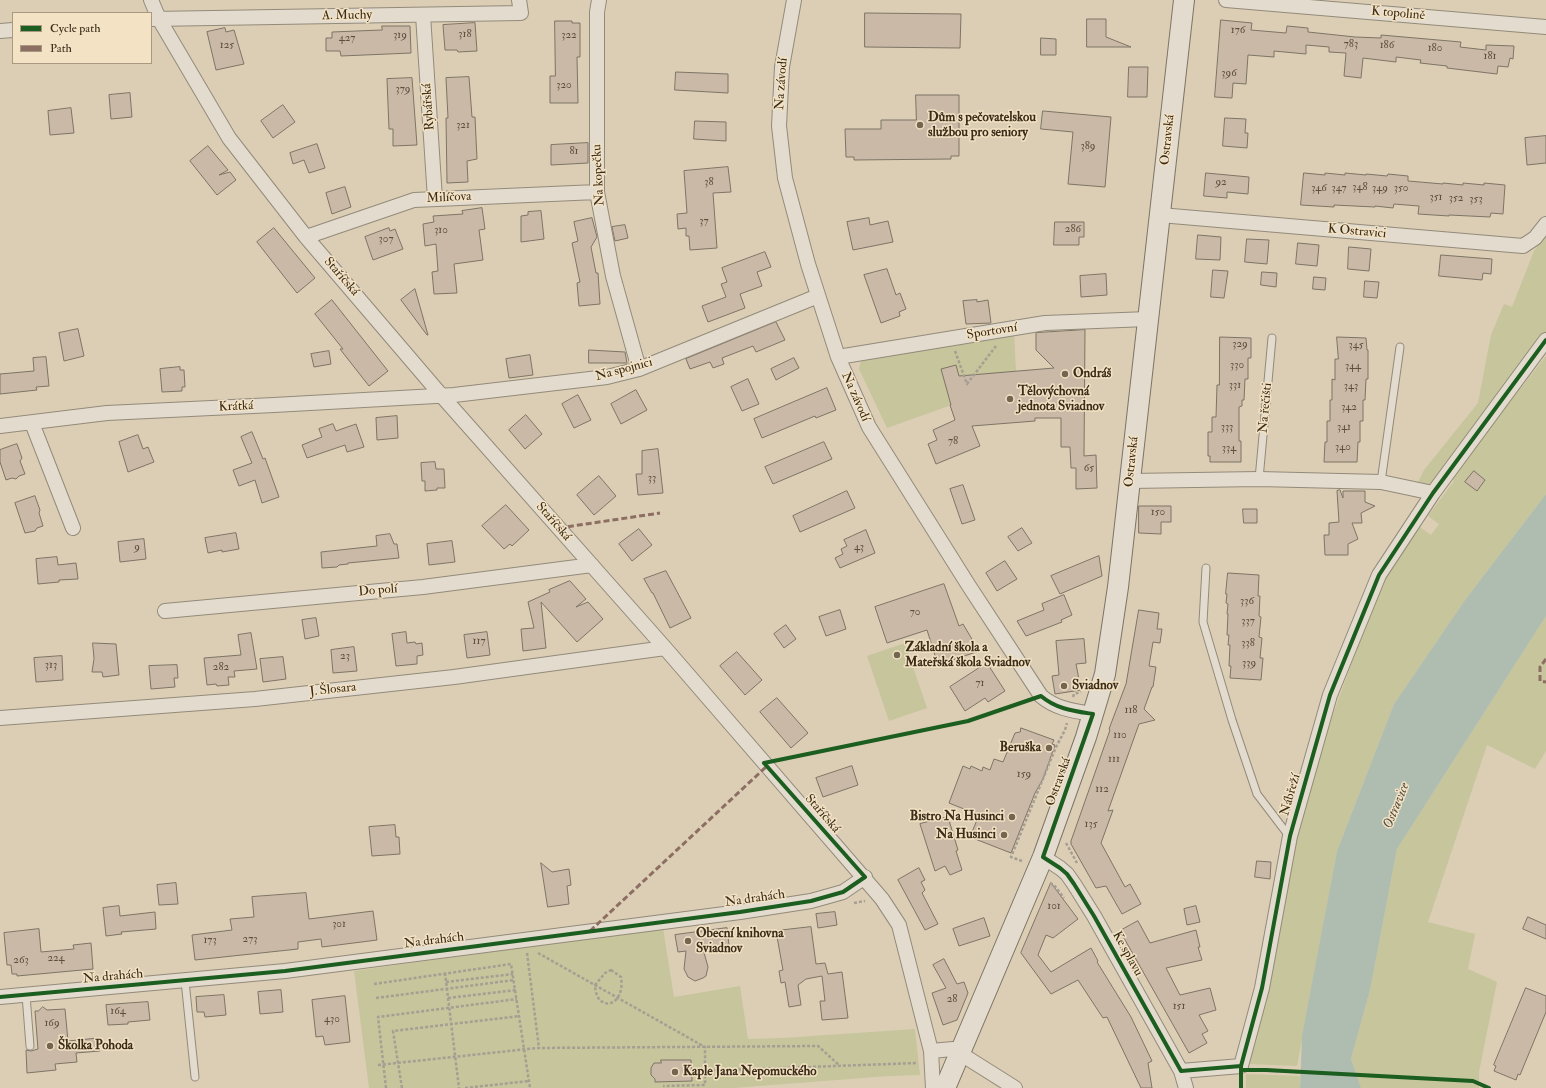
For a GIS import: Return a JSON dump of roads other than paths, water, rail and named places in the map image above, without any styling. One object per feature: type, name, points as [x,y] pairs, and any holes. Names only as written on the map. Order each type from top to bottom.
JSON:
[{"type":"street","name":"Staříčská","points":[[151,0],[155,19],[229,138],[306,237],[882,899],[899,925],[932,1057],[933,1088]]},
{"type":"street","name":"A. Muchy","points":[[155,19],[521,13],[520,0]]},
{"type":"street","name":"Na kopečku","points":[[599,0],[597,12],[597,192],[613,276],[639,369]]},
{"type":"street","name":"Na závodí","points":[[794,0],[782,67],[779,126],[785,178],[808,264],[838,357],[869,427],[969,586],[1041,696],[1057,707],[1070,711],[1093,714]]},
{"type":"street","name":"Ostravská","points":[[945,1088],[960,1054],[1093,714],[1105,674],[1118,587],[1184,0]]},
{"type":"street","name":"K topolině","points":[[1226,0],[1546,27]]},
{"type":"street","name":"Rybářská","points":[[423,15],[435,199]]},
{"type":"street","points":[[0,31],[12,30]]},
{"type":"street","name":"Milíčova","points":[[306,237],[414,200],[597,192]]},
{"type":"street","name":"K Ostravici","points":[[1160,215],[1523,246],[1535,238],[1546,224]]},
{"type":"street","name":"Na spojnici","points":[[442,395],[563,383],[607,377],[639,369],[818,296]]},
{"type":"street","name":"Sportovní","points":[[838,357],[1045,323],[1148,319]]},
{"type":"street","name":"Nábřeží","points":[[1181,1071],[1241,1066],[1262,988],[1290,836],[1330,695],[1379,575],[1433,493],[1546,340]]},
{"type":"street","name":"Krátká","points":[[0,426],[107,413],[274,406],[442,395]]},
{"type":"street","points":[[32,423],[73,528]]},
{"type":"street","points":[[1130,481],[1259,479],[1381,482],[1433,493]]},
{"type":"street","name":"Do polí","points":[[165,611],[423,587],[592,565]]},
{"type":"street","name":"J. Šlosara","points":[[0,718],[262,698],[454,676],[665,648]]},
{"type":"street","name":"Ke splavu","points":[[1036,860],[1060,868],[1067,874],[1074,884],[1094,916],[1181,1071],[1186,1088]]},
{"type":"street","name":"Na drahách","points":[[0,997],[285,971],[436,950],[526,944],[811,901],[842,892],[865,878]]},
{"type":"street","points":[[932,1057],[953,1049],[1015,1088]]},
{"type":"lane","name":"Na řečišti","points":[[1259,479],[1272,338]]},
{"type":"lane","points":[[1381,482],[1400,347]]},
{"type":"lane","points":[[1206,568],[1203,622],[1232,720],[1257,794],[1290,836]]},
{"type":"lane","points":[[185,981],[195,1077]]},
{"type":"lane","points":[[26,995],[30,1046]]},
{"type":"water","name":"Ostravice","points":[[1546,494],[1546,616],[1397,849],[1370,990],[1351,1059],[1361,1088],[1300,1088],[1302,1036],[1337,851],[1394,704],[1465,600]]},
{"type":"place","name":"Dům s pečovatelskou službou pro seniory","points":[[920,125]]},
{"type":"place","name":"Ondráš","points":[[1065,374]]},
{"type":"place","name":"Tělovýchovná jednota Sviadnov","points":[[1010,399]]},
{"type":"place","name":"Základní škola a Mateřská škola Sviadnov","points":[[897,655]]},
{"type":"place","name":"Sviadnov","points":[[1064,686]]},
{"type":"place","name":"Beruška","points":[[1049,748]]},
{"type":"place","name":"Bistro Na Husinci","points":[[1012,817]]},
{"type":"place","name":"Na Husinci","points":[[1004,835]]},
{"type":"place","name":"Obecní knihovna Sviadnov","points":[[688,941]]},
{"type":"place","name":"Školka Pohoda","points":[[50,1046]]},
{"type":"place","name":"Kaple Jana Nepomuckého","points":[[675,1072]]}]
